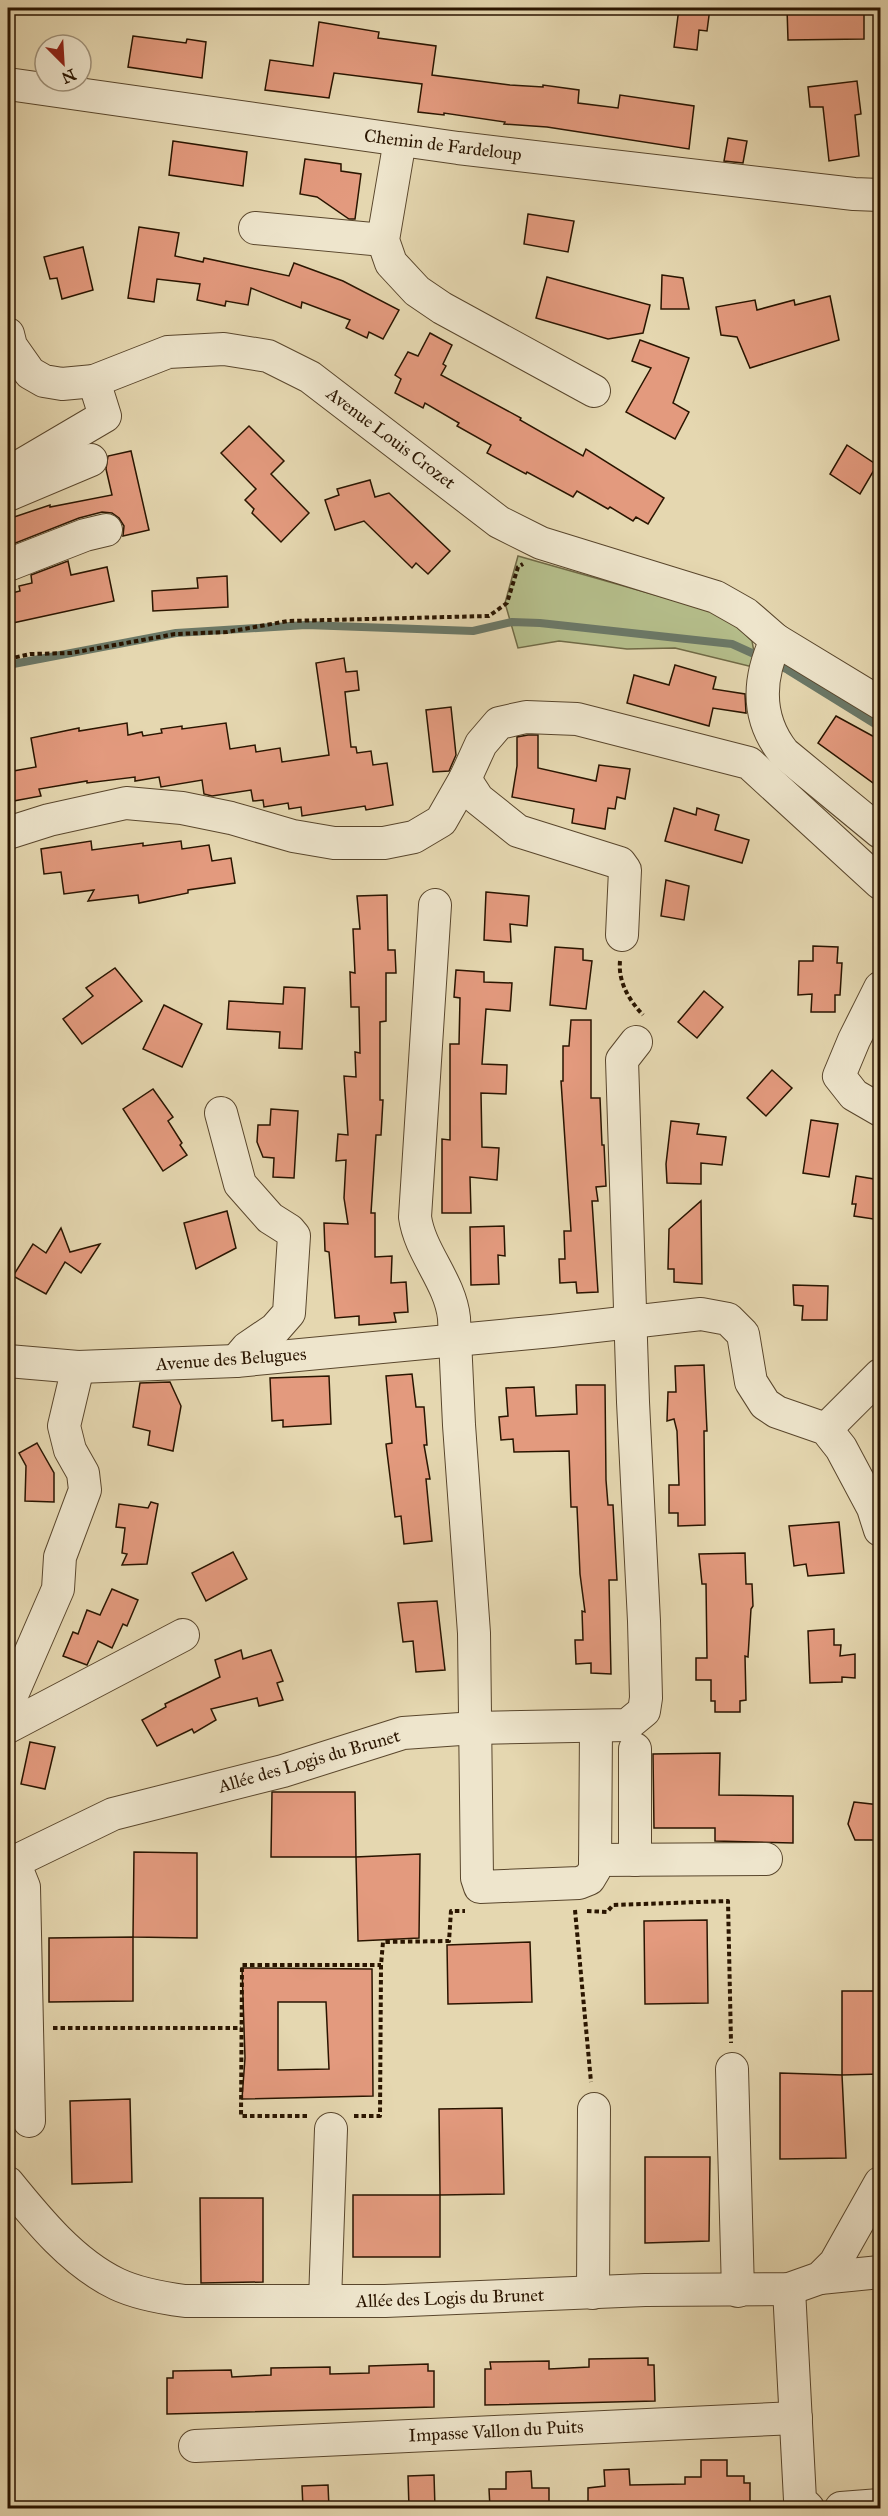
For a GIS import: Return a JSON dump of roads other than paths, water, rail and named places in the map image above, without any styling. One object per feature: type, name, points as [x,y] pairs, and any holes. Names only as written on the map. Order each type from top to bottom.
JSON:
[{"type":"street","name":"Chemin de Fardeloup","points":[[8,84],[400,140],[806,189],[880,195]]},
{"type":"street","points":[[400,140],[383,240],[391,263],[417,291],[442,309],[594,391]]},
{"type":"street","points":[[255,228],[383,240]]},
{"type":"street","name":"Avenue Louis Crozet","points":[[8,334],[11,346],[30,373],[62,384],[94,381],[168,352],[224,349],[268,356],[310,377],[499,522],[541,543],[716,597],[746,614],[771,656],[880,703]]},
{"type":"street","points":[[8,473],[105,416],[94,381]]},
{"type":"street","points":[[8,495],[91,460]]},
{"type":"street","points":[[8,565],[85,535],[106,530]]},
{"type":"street","points":[[771,656],[762,704],[764,716],[775,741],[784,753],[880,832]]},
{"type":"street","points":[[8,833],[49,820],[126,804],[182,807],[293,836],[334,843],[384,843],[414,837],[441,821],[465,779],[480,744],[500,723],[526,717],[577,719],[749,763],[880,883]]},
{"type":"street","points":[[749,763],[775,741]]},
{"type":"street","points":[[465,779],[478,799],[518,831],[620,863],[625,870],[622,935]]},
{"type":"street","points":[[435,905],[415,1217],[417,1234],[452,1301],[474,1633],[477,1878],[480,1887],[579,1883],[589,1879],[595,1869],[596,1860],[596,1727]]},
{"type":"street","points":[[880,988],[839,1076],[854,1095],[880,1110]]},
{"type":"street","points":[[635,1860],[644,1813],[631,1737],[644,1712],[646,1698],[622,1060],[641,1030]]},
{"type":"street","points":[[221,1113],[240,1184],[270,1218],[294,1236],[289,1313],[275,1329],[247,1348],[236,1361]]},
{"type":"street","name":"Avenue des Belugues","points":[[8,1361],[78,1367],[236,1361],[454,1341],[701,1314],[728,1319],[743,1334],[752,1382],[765,1404],[777,1412],[826,1429]]},
{"type":"street","points":[[8,1704],[58,1589],[60,1557],[85,1491],[83,1473],[70,1450],[64,1426],[78,1367]]},
{"type":"street","points":[[880,1375],[826,1429],[841,1448],[873,1508],[880,1530]]},
{"type":"street","points":[[8,1726],[183,1635]]},
{"type":"street","name":"Allée des Logis du Brunet","points":[[11,1865],[113,1814],[283,1771],[403,1733],[475,1728],[596,1727],[631,1737]]},
{"type":"street","points":[[596,1860],[766,1859]]},
{"type":"street","points":[[11,1865],[24,1887],[29,2121]]},
{"type":"street","points":[[732,2070],[738,2290]]},
{"type":"street","points":[[593,2293],[594,2109]]},
{"type":"street","points":[[324,2301],[330,2120]]},
{"type":"street","name":"Allée des Logis du Brunet","points":[[8,2183],[59,2240],[87,2264],[117,2284],[152,2296],[185,2301],[385,2301],[593,2293],[789,2289],[820,2278],[880,2272]]},
{"type":"street","points":[[820,2278],[835,2263],[880,2183]]},
{"type":"street","points":[[789,2289],[800,2500],[808,2508]]},
{"type":"street","name":"Impasse Vallon du Puits","points":[[195,2446],[796,2418]]},
{"type":"street","points":[[841,2508],[880,2505]]},
{"type":"waterway","points":[[8,665],[176,633],[306,625],[473,631],[512,622],[732,644],[763,658]]},
{"type":"waterway","points":[[774,663],[880,727]]}]
